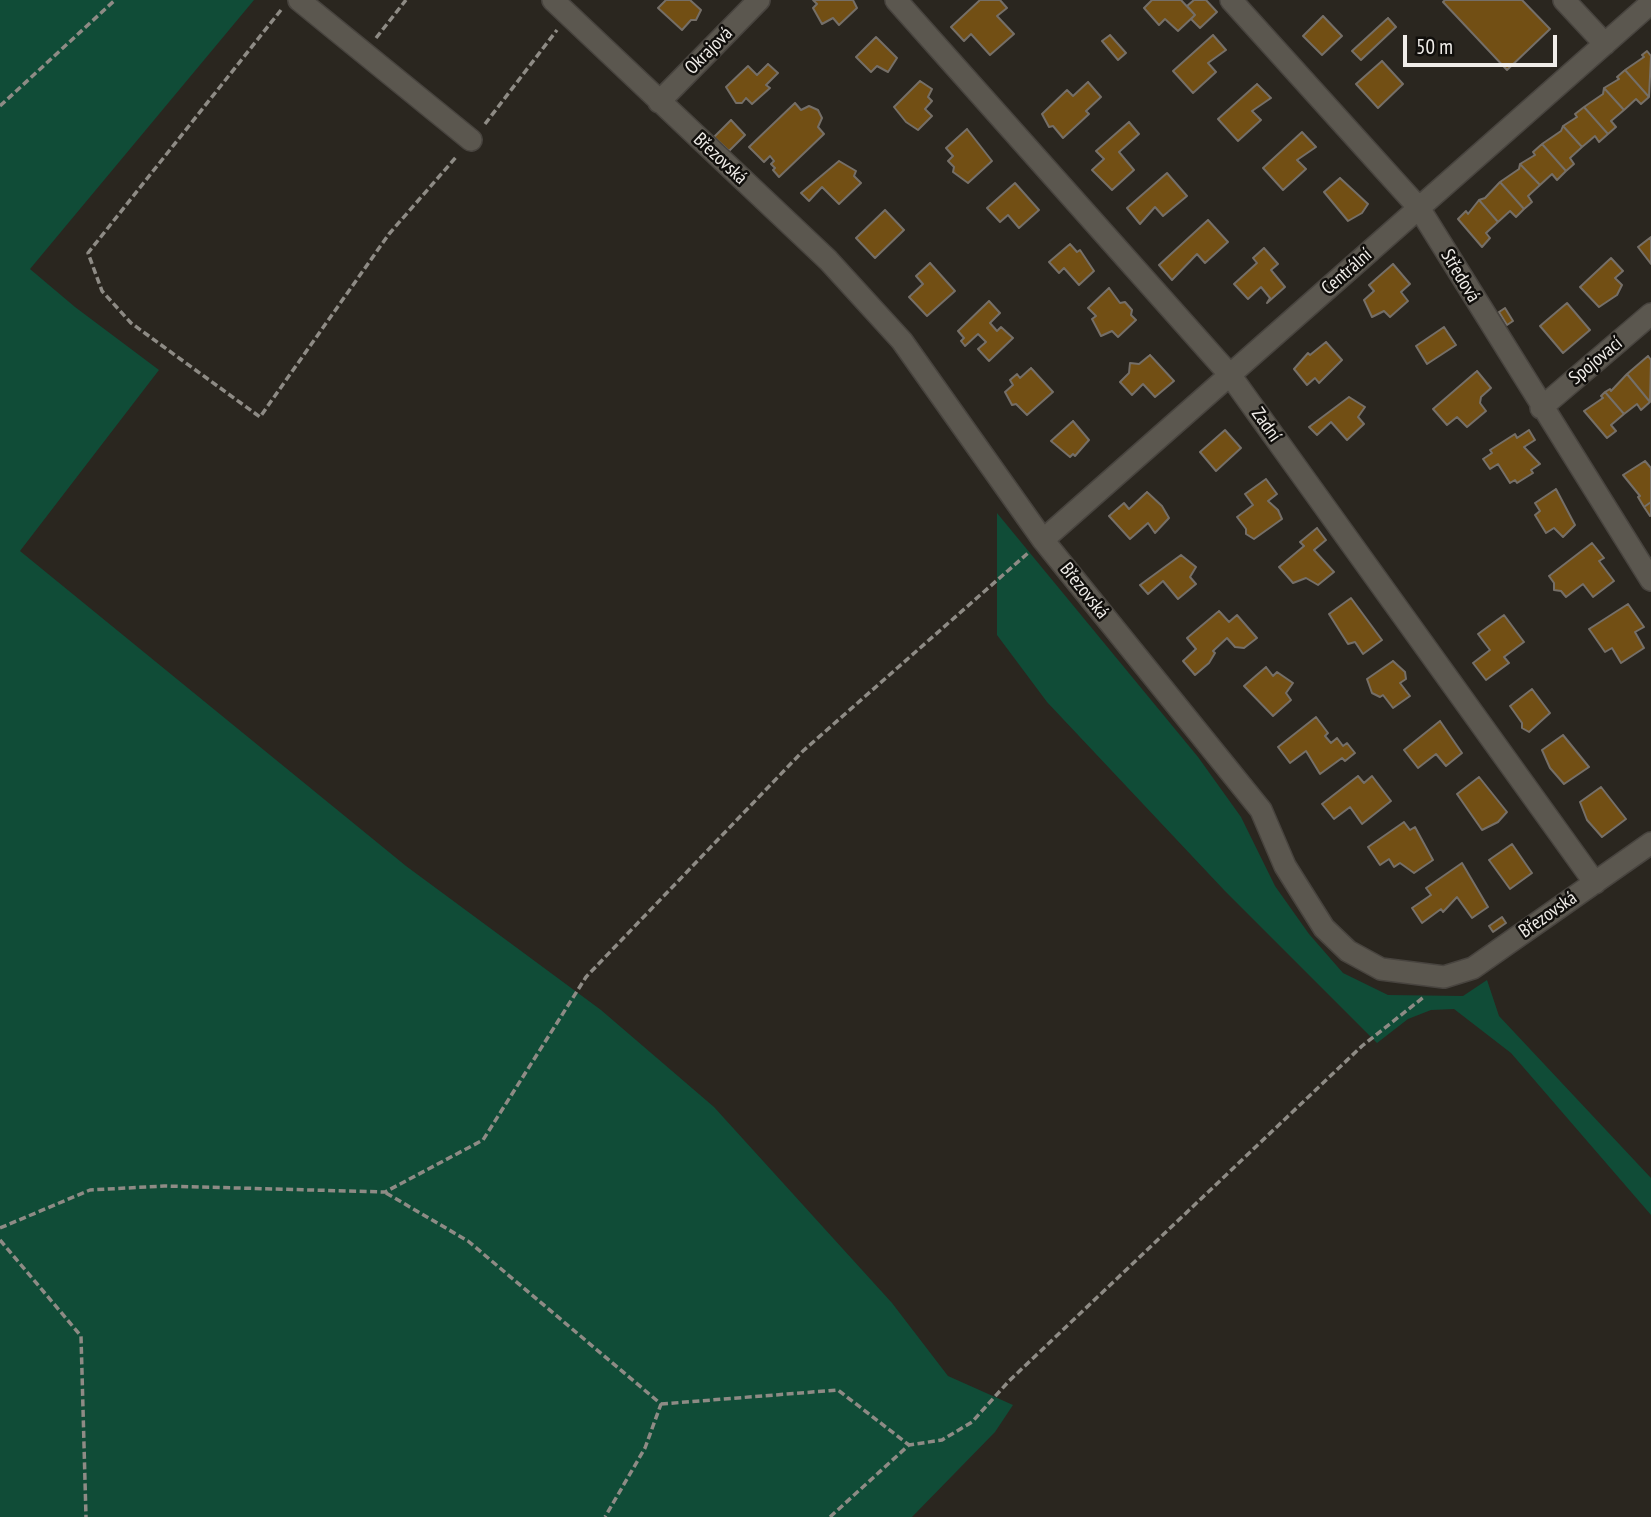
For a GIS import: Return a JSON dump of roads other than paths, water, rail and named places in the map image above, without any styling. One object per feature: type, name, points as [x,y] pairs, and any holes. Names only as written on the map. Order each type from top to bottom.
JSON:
[{"type":"street","points":[[299,0],[471,140]]},
{"type":"street","name":"Okrajová","points":[[659,102],[759,0]]},
{"type":"street","name":"Zadní","points":[[896,0],[1230,375],[1595,883]]},
{"type":"street","name":"Středová","points":[[1231,0],[1419,208],[1541,408],[1651,580]]},
{"type":"street","points":[[1564,0],[1605,44]]},
{"type":"street","name":"Centrální","points":[[1043,540],[1651,3]]},
{"type":"street","name":"Březovská","points":[[561,7],[828,260],[902,341],[1043,540],[1261,810],[1285,866],[1324,929],[1348,951],[1381,969],[1444,977],[1473,968],[1651,843]]},
{"type":"street","name":"Spojovací","points":[[1541,408],[1651,314]]}]
